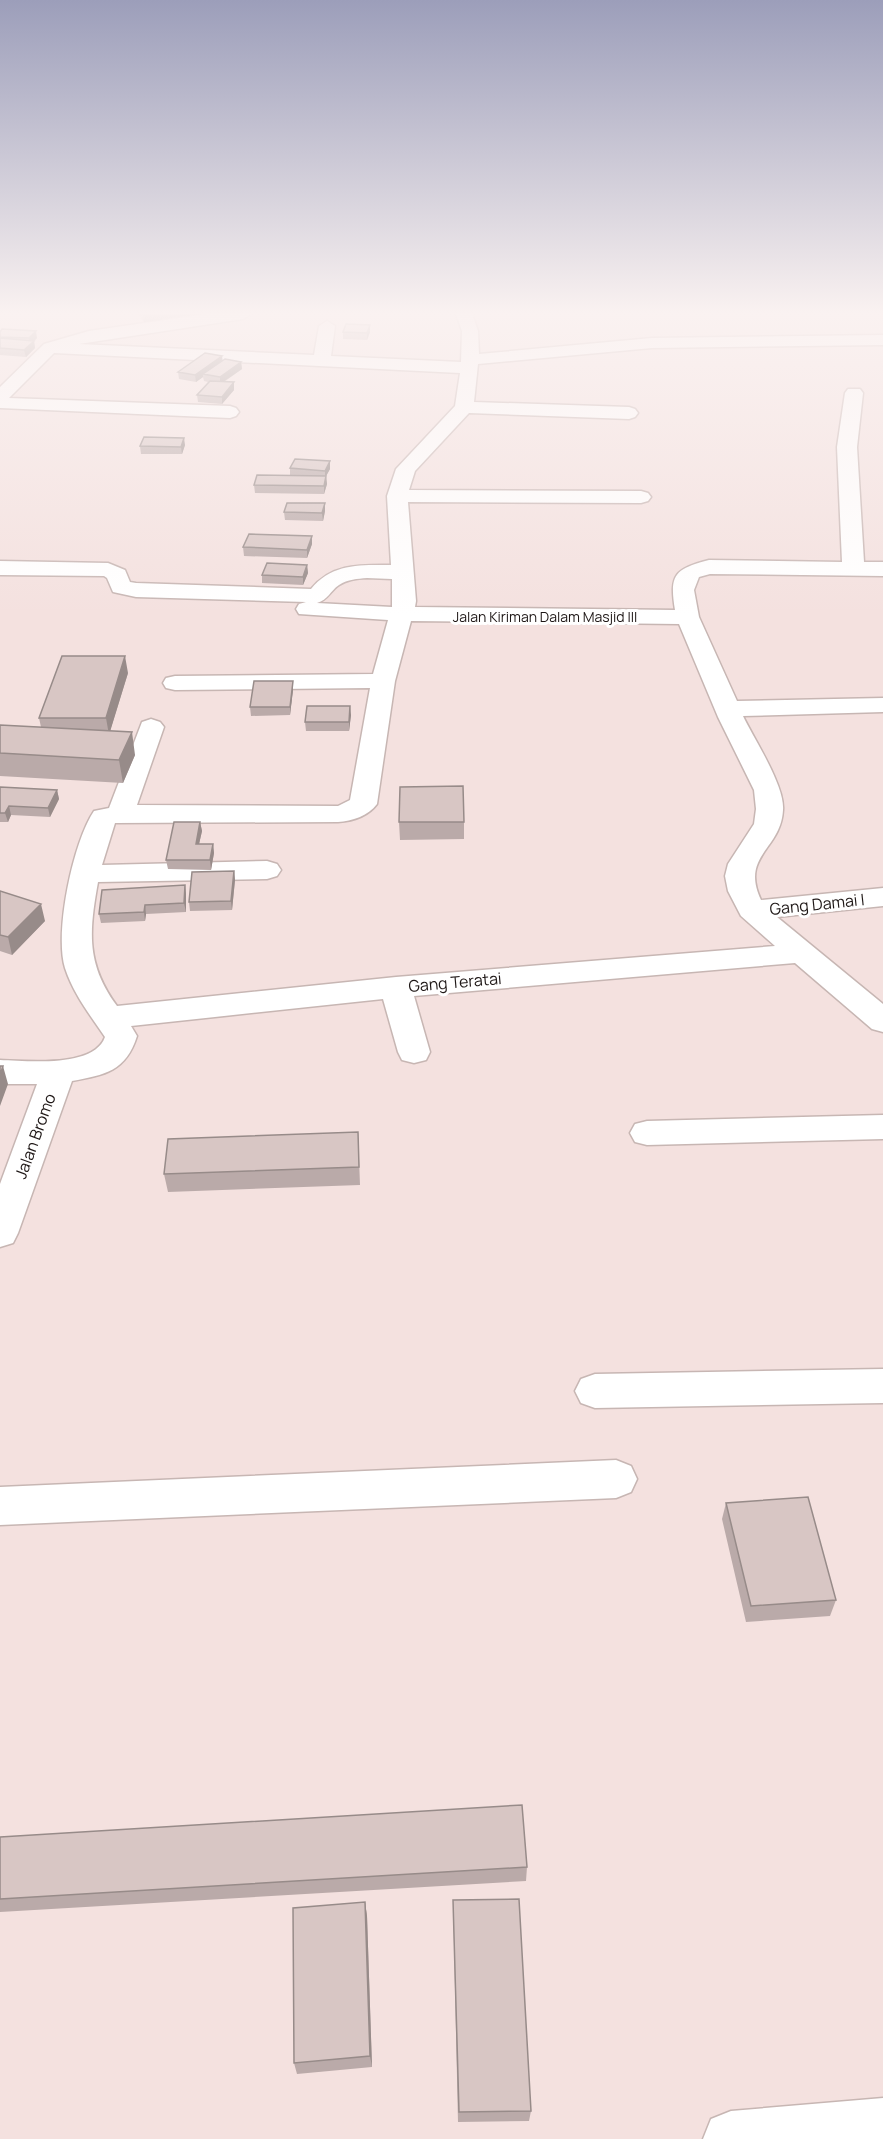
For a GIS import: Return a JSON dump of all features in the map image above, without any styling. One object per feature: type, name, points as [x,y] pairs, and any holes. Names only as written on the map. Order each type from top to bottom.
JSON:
[{"type":"street","points":[[0,1072],[58,1073],[99,1063],[116,1053],[121,1044],[121,1036],[87,983],[78,962],[76,941],[86,874],[98,825],[104,817],[121,813],[328,814],[347,813],[363,804],[383,681],[405,601],[398,496],[406,469],[457,414]]},
{"type":"street","points":[[851,414],[847,447],[853,567]]},
{"type":"street","points":[[398,496],[641,497]]},
{"type":"street","points":[[881,574],[853,567],[765,566],[700,569],[689,573],[683,590],[688,616],[728,709],[767,790],[771,809],[765,830],[745,857],[739,872],[741,890],[751,910],[883,1021]]},
{"type":"street","points":[[0,568],[108,570],[117,575],[121,587],[136,590],[317,596],[333,579],[340,576],[356,573],[403,573]]},
{"type":"street","name":"Jalan Kiriman Dalam Masjid III","points":[[307,609],[403,614],[688,616]]},
{"type":"street","points":[[175,683],[383,681]]},
{"type":"street","points":[[728,709],[883,705]]},
{"type":"street","points":[[121,813],[151,727]]},
{"type":"street","points":[[86,874],[267,870]]},
{"type":"street","name":"Gang Damai I","points":[[751,910],[883,897]]},
{"type":"street","name":"Gang Teratai","points":[[109,1018],[396,987],[802,953]]},
{"type":"street","points":[[396,987],[414,1053]]},
{"type":"street","name":"Jalan Bromo","points":[[0,1233],[58,1073]]},
{"type":"street","points":[[647,1133],[883,1126]]},
{"type":"street","points":[[596,1391],[883,1386]]},
{"type":"street","points":[[0,1506],[616,1479]]},
{"type":"street","points":[[732,2139],[883,2126]]},
{"type":"building","points":[[144,437],[184,438],[181,447],[140,446]]},
{"type":"building","points":[[295,459],[330,461],[325,471],[290,468]]},
{"type":"building","points":[[257,475],[326,476],[324,486],[254,485]]},
{"type":"building","points":[[287,503],[325,503],[322,513],[284,512]]},
{"type":"building","points":[[249,534],[312,536],[307,550],[243,547]]},
{"type":"building","points":[[267,563],[307,565],[303,577],[262,575]]},
{"type":"building","points":[[62,656],[125,656],[106,718],[39,718]]},
{"type":"building","points":[[254,681],[293,681],[290,707],[250,707]]},
{"type":"building","points":[[307,706],[350,706],[349,722],[305,722]]},
{"type":"building","points":[[0,725],[132,732],[119,760],[0,753]]},
{"type":"building","points":[[463,786],[464,822],[399,822],[400,787]]},
{"type":"building","points":[[0,787],[57,790],[48,808],[9,806],[5,813],[0,813]]},
{"type":"building","points":[[174,822],[200,822],[196,844],[213,844],[210,860],[166,860]]},
{"type":"building","points":[[234,871],[231,901],[189,902],[192,872]]},
{"type":"building","points":[[185,885],[184,903],[145,905],[144,912],[99,914],[102,890]]},
{"type":"building","points":[[0,891],[41,904],[8,937],[0,935]]},
{"type":"building","points":[[358,1132],[359,1167],[164,1174],[168,1139]]},
{"type":"building","points":[[808,1497],[836,1600],[751,1606],[726,1503]]},
{"type":"building","points":[[522,1805],[527,1867],[0,1899],[0,1837]]},
{"type":"building","points":[[519,1899],[531,2111],[459,2112],[453,1900]]},
{"type":"building","points":[[365,1902],[370,2056],[294,2063],[293,1908]]}]
